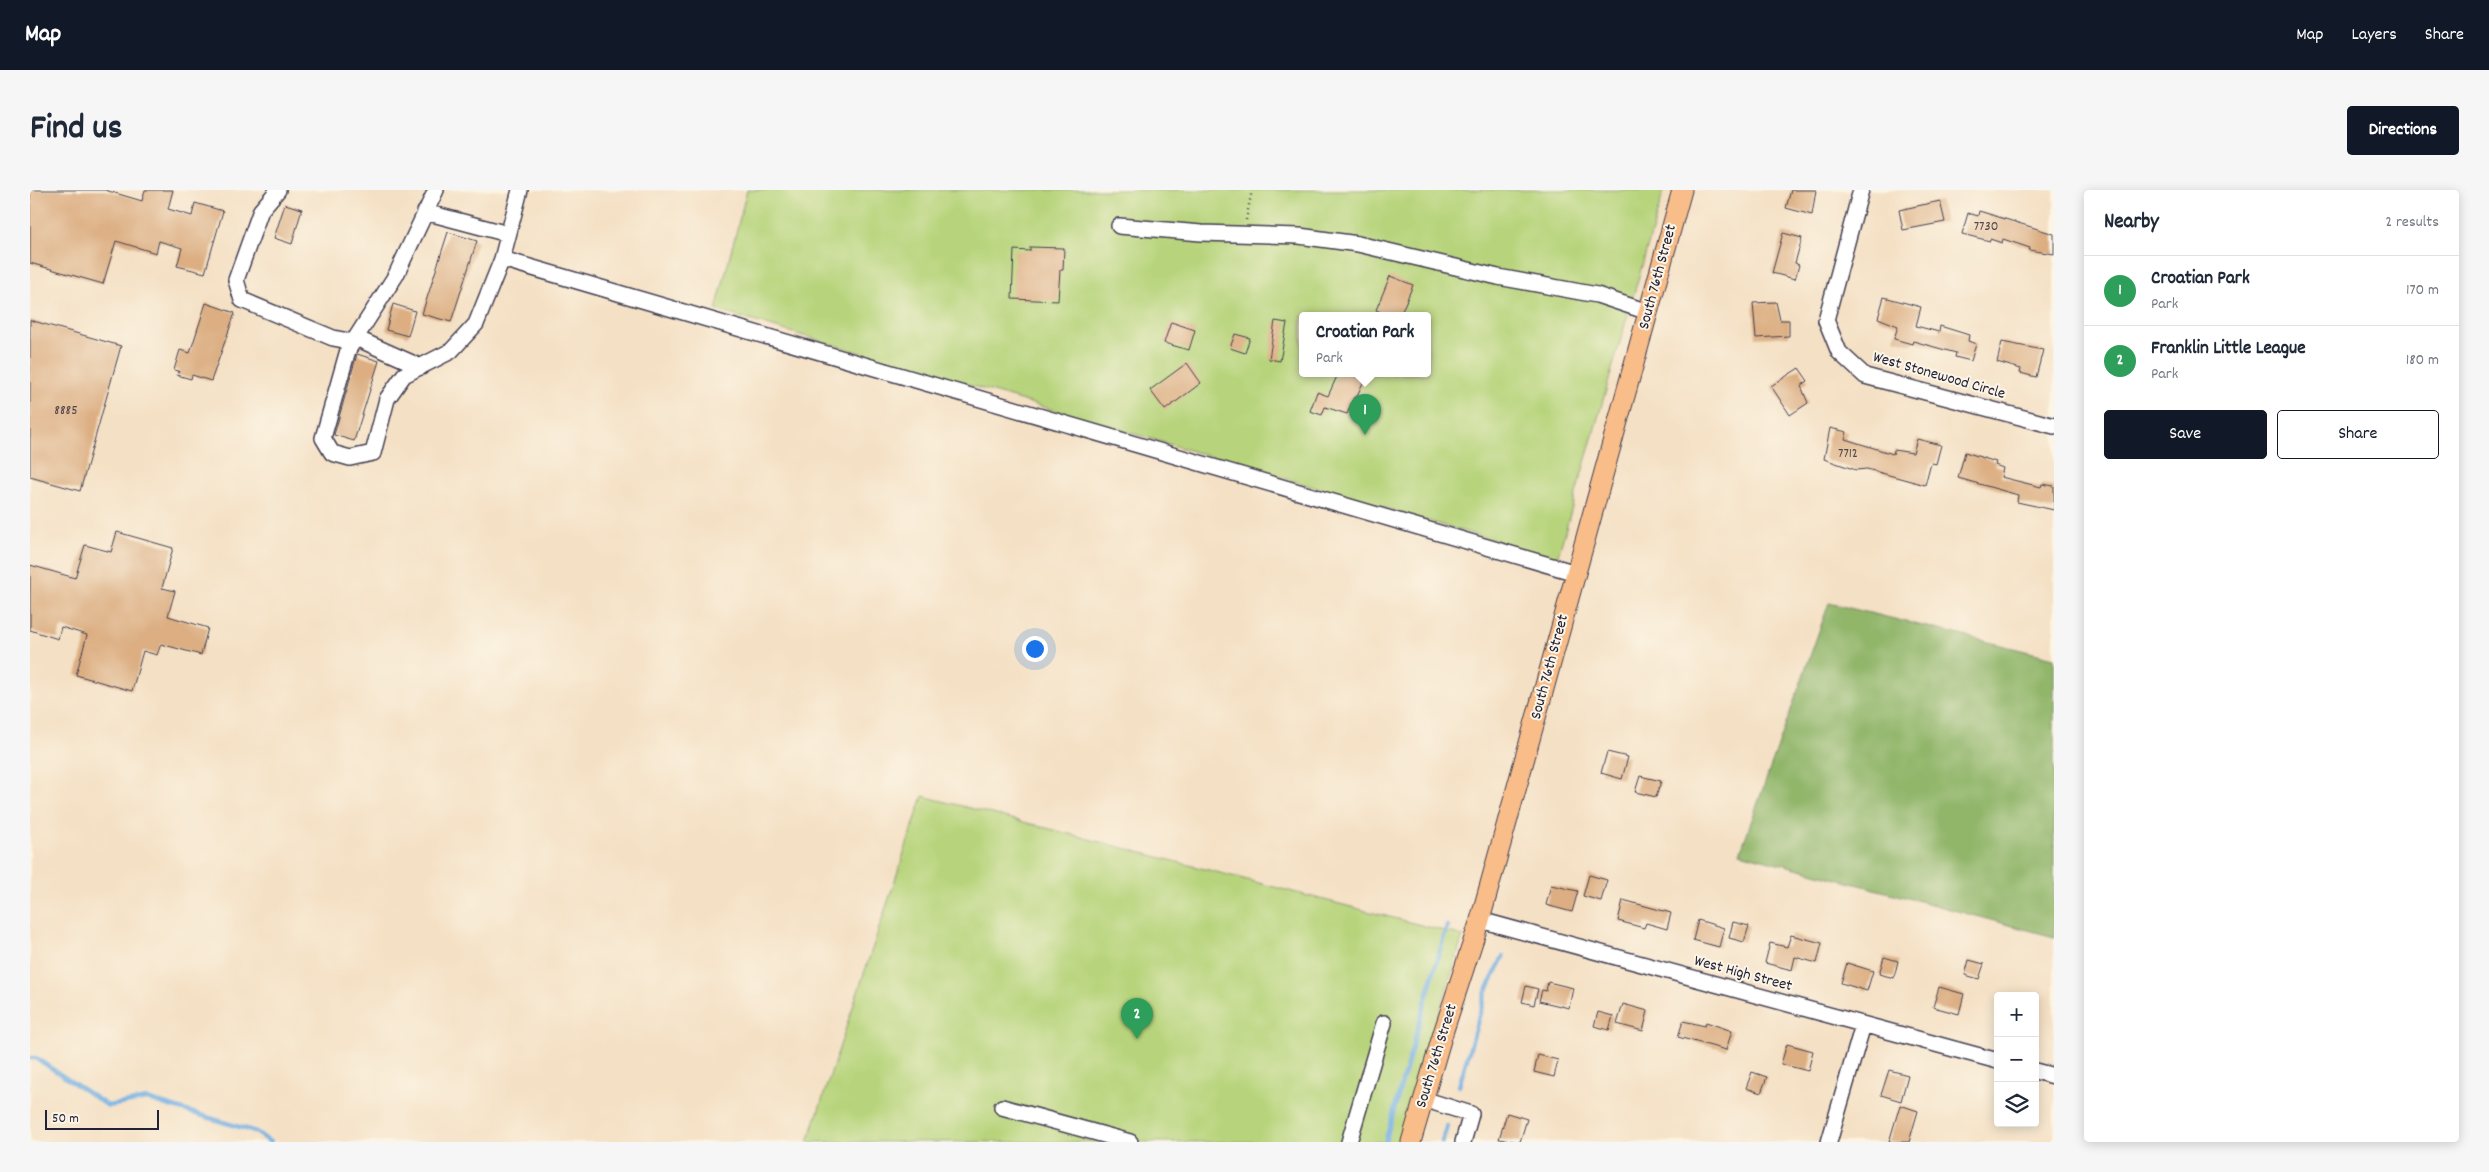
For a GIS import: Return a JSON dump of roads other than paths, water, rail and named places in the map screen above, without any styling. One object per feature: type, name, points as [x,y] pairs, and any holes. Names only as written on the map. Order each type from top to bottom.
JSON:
[{"type":"main road","name":"South 76th Street","points":[[1411,1142],[1480,920],[1682,190]]},
{"type":"street","points":[[278,190],[261,210],[236,280],[242,300],[333,338],[355,340],[421,366]]},
{"type":"street","points":[[436,190],[396,275],[348,350],[323,438],[332,453],[350,458],[373,453],[387,399],[404,375],[451,351],[476,324],[502,259],[520,190]]},
{"type":"street","name":"West Stonewood Circle","points":[[1861,190],[1826,320],[1839,352],[1865,376],[2054,426]]},
{"type":"street","points":[[425,212],[508,234]]},
{"type":"street","points":[[1120,226],[1298,236],[1358,244],[1498,277],[1597,294],[1648,312]]},
{"type":"street","points":[[502,259],[1576,573]]},
{"type":"street","name":"West High Street","points":[[1480,920],[1994,1060]]},
{"type":"street","points":[[1349,1142],[1384,1024]]},
{"type":"street","points":[[1829,1142],[1863,1025]]},
{"type":"street","points":[[2039,1072],[2054,1076]]},
{"type":"street","points":[[1423,1099],[1471,1114],[1463,1142]]},
{"type":"street","points":[[1002,1107],[1130,1142]]},
{"type":"waterway","points":[[1385,1142],[1447,926]]},
{"type":"waterway","points":[[1459,1086],[1486,992],[1503,957]]},
{"type":"waterway","points":[[30,1058],[36,1058],[108,1106],[147,1099],[256,1132],[270,1142]]},
{"type":"waterway","points":[[1442,1142],[1447,1126]]},
{"type":"place","name":"Croatian Park","points":[[1365,435]]},
{"type":"place","name":"Franklin Little League","points":[[1137,1039]]}]
